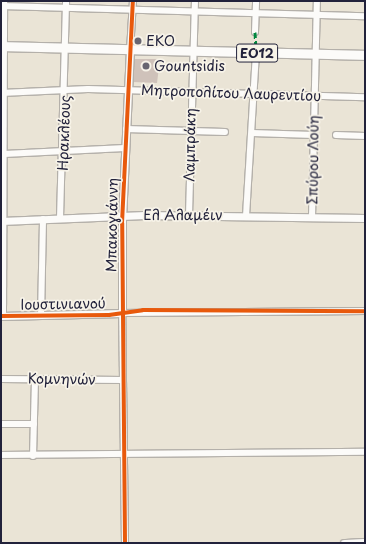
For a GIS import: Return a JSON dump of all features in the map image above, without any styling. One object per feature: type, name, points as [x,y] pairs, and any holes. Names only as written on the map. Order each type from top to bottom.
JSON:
[{"type":"main road","name":"ΕΟ12","points":[[2,46],[130,51],[365,55]]},
{"type":"street","points":[[130,51],[132,1]]},
{"type":"street","name":"Λαμπράκη","points":[[188,215],[192,52],[195,1]]},
{"type":"street","points":[[256,1],[256,32]]},
{"type":"street","name":"Σπύρου Λούη","points":[[312,217],[317,1]]},
{"type":"street","points":[[2,316],[4,154],[2,92],[3,4],[66,4],[132,10],[365,16]]},
{"type":"street","name":"Ηρακλέους","points":[[60,218],[66,89],[66,4]]},
{"type":"street","name":"Μπακογιάννη","points":[[125,543],[122,215],[130,51]]},
{"type":"street","points":[[246,216],[255,94],[256,53]]},
{"type":"street","name":"Μητροπολίτου Λαυρεντίου","points":[[2,92],[66,89],[365,97]]},
{"type":"street","points":[[126,130],[225,132]]},
{"type":"street","points":[[252,133],[314,135]]},
{"type":"street","points":[[336,135],[365,136]]},
{"type":"street","points":[[4,154],[125,148]]},
{"type":"street","name":"Ελ Αλαμέιν","points":[[2,221],[122,215],[365,218]]},
{"type":"street","points":[[41,316],[43,219]]},
{"type":"street","name":"Ιουστινιανού","points":[[2,316],[122,313],[365,311]]},
{"type":"street","name":"Κομνηνών","points":[[1,379],[123,380]]},
{"type":"street","points":[[33,456],[34,379]]},
{"type":"street","points":[[1,424],[34,424]]},
{"type":"street","points":[[1,455],[33,456],[365,452]]},
{"type":"street","points":[[344,543],[365,542]]},
{"type":"building","name":"Gountsidis","points":[[133,59],[160,59],[157,83],[133,82]]},
{"type":"marked path","points":[[255,32],[256,53]]},
{"type":"cycle path","points":[[125,543],[122,223],[133,1]]},
{"type":"cycle path","points":[[1,316],[109,315],[143,310],[365,311]]},
{"type":"place","name":"EKO","points":[[138,41]]},
{"type":"place","name":"Gountsidis","points":[[146,66]]}]
